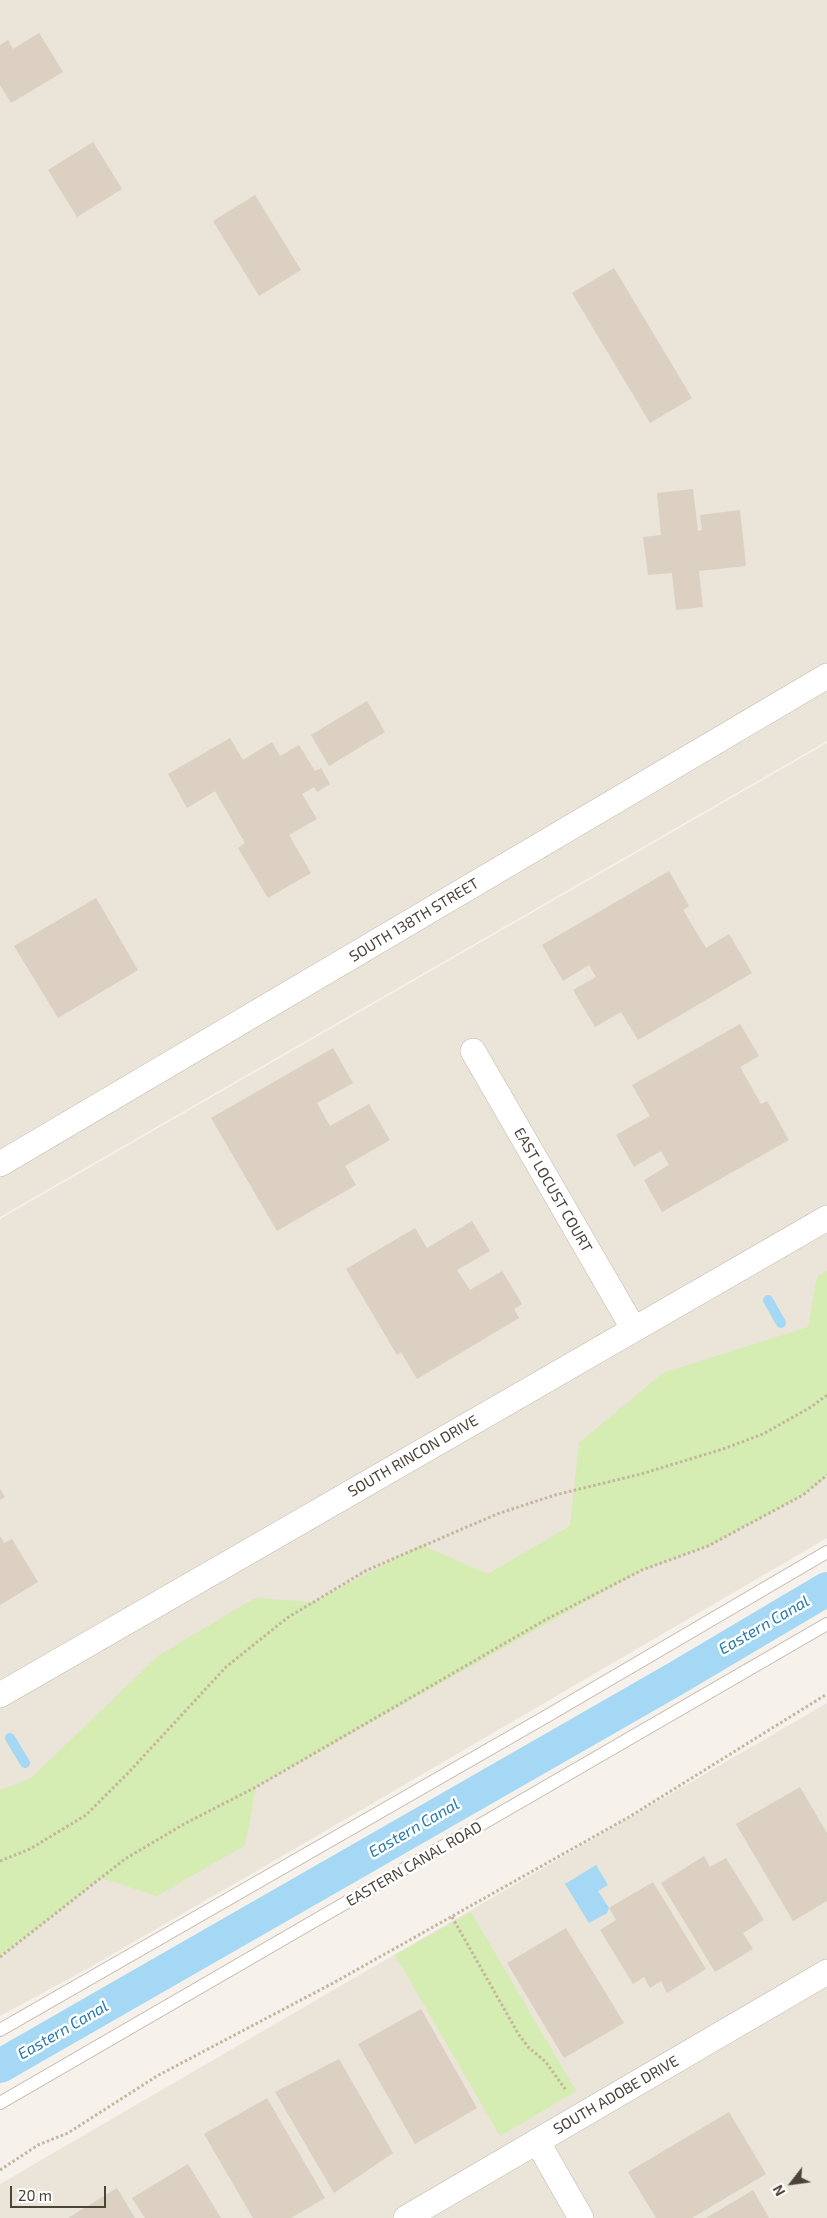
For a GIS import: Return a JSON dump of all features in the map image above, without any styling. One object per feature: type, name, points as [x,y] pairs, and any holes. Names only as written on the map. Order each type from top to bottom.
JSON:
[{"type":"street","name":"SOUTH 138TH STREET","points":[[0,1164],[827,676]]},
{"type":"street","name":"EAST LOCUST COURT","points":[[473,1051],[633,1328]]},
{"type":"street","name":"SOUTH RINCON DRIVE","points":[[0,1695],[633,1328],[827,1218]]},
{"type":"street","name":"SOUTH ADOBE DRIVE","points":[[406,2218],[827,1972]]},
{"type":"street","points":[[537,2141],[581,2218]]},
{"type":"lane","points":[[0,2030],[548,1716],[827,1552]]},
{"type":"lane","name":"EASTERN CANAL ROAD","points":[[0,2103],[827,1624]]},
{"type":"path","points":[[0,1861],[30,1849],[86,1815],[128,1773],[226,1667],[288,1618],[367,1570],[497,1514],[555,1495],[699,1457],[730,1446],[780,1425],[827,1395]]},
{"type":"path","points":[[0,1957],[125,1859],[176,1829],[256,1787],[545,1620],[642,1570],[708,1546],[803,1495],[827,1475]]},
{"type":"path","points":[[0,2170],[38,2146],[68,2133],[157,2076],[335,1982],[629,1817],[827,1694]]},
{"type":"path","points":[[452,1917],[519,2035],[529,2048],[545,2060],[582,2115]]},
{"type":"shaded area","points":[[0,0],[827,0],[827,741],[0,1217]]},
{"type":"shaded area","points":[[827,743],[827,1538],[87,1969],[0,2016],[0,1219]]},
{"type":"shaded area","points":[[827,1703],[827,2218],[0,2218],[0,2184]]},
{"type":"green space","points":[[827,1271],[827,1477],[803,1495],[708,1546],[642,1570],[256,1787],[245,1845],[157,1896],[101,1878],[0,1956],[0,1790],[30,1779],[158,1656],[255,1598],[314,1602],[421,1545],[488,1574],[570,1526],[579,1443],[663,1373],[808,1327],[817,1277]]},
{"type":"green space","points":[[471,1912],[576,2091],[500,2136],[395,1955]]},
{"type":"water","points":[[596,1865],[608,1885],[598,1891],[609,1908],[607,1913],[589,1923],[565,1884]]},
{"type":"building","points":[[39,33],[63,72],[11,103],[0,85],[0,45],[8,40],[13,49]]},
{"type":"building","points":[[93,142],[122,189],[77,217],[48,170]]},
{"type":"building","points":[[255,195],[301,270],[259,296],[213,221]]},
{"type":"building","points":[[614,268],[692,398],[650,423],[572,293]]},
{"type":"building","points":[[693,489],[698,531],[702,530],[700,515],[740,510],[746,566],[699,571],[703,607],[676,610],[672,573],[648,575],[643,537],[661,535],[657,493]]},
{"type":"building","points":[[367,701],[385,732],[329,766],[311,735]]},
{"type":"building","points":[[230,738],[243,760],[272,742],[280,756],[299,745],[315,771],[321,768],[330,784],[317,792],[314,787],[302,794],[317,819],[289,835],[311,873],[268,898],[238,848],[245,843],[215,791],[187,808],[168,774]]},
{"type":"building","points":[[669,871],[689,906],[683,910],[706,948],[729,934],[752,973],[638,1040],[621,1012],[595,1027],[573,990],[596,977],[589,965],[563,981],[542,945]]},
{"type":"building","points":[[96,898],[138,970],[58,1018],[14,946]]},
{"type":"building","points":[[740,1024],[759,1056],[740,1067],[761,1104],[767,1101],[789,1140],[662,1212],[644,1180],[669,1165],[661,1151],[634,1167],[616,1135],[650,1116],[632,1085]]},
{"type":"building","points":[[333,1048],[353,1083],[317,1103],[330,1126],[369,1104],[390,1140],[345,1166],[356,1185],[277,1231],[211,1118]]},
{"type":"building","points":[[472,1221],[490,1251],[457,1270],[470,1290],[502,1271],[522,1304],[514,1309],[519,1318],[417,1379],[401,1352],[397,1355],[346,1269],[415,1228],[427,1248]]},
{"type":"building","points":[[0,1489],[5,1497],[0,1500]]},
{"type":"building","points":[[0,1536],[4,1543],[12,1539],[38,1582],[0,1605]]},
{"type":"building","points":[[800,1787],[827,1833],[827,1901],[793,1921],[736,1824]]},
{"type":"building","points":[[704,1856],[710,1867],[726,1858],[764,1920],[743,1933],[753,1949],[715,1972],[661,1883]]},
{"type":"building","points":[[653,1882],[706,1969],[667,1993],[661,1981],[650,1988],[644,1977],[633,1984],[600,1930],[616,1920],[609,1908]]},
{"type":"building","points":[[566,1928],[624,2023],[564,2058],[507,1963]]},
{"type":"building","points":[[421,2009],[477,2108],[415,2144],[358,2044]]},
{"type":"building","points":[[339,2059],[393,2153],[334,2193],[275,2092]]},
{"type":"building","points":[[267,2098],[325,2198],[291,2218],[253,2218],[204,2134]]},
{"type":"building","points":[[729,2112],[766,2174],[692,2218],[656,2218],[628,2172]]},
{"type":"building","points":[[188,2164],[221,2218],[145,2218],[132,2198]]},
{"type":"building","points":[[117,2188],[135,2218],[68,2218]]},
{"type":"building","points":[[753,2190],[769,2218],[706,2218]]},
{"type":"waterway","points":[[768,1300],[781,1323]]},
{"type":"waterway","name":"Eastern Canal","points":[[0,2066],[675,1679],[827,1589]]},
{"type":"waterway","points":[[10,1738],[25,1763]]}]
